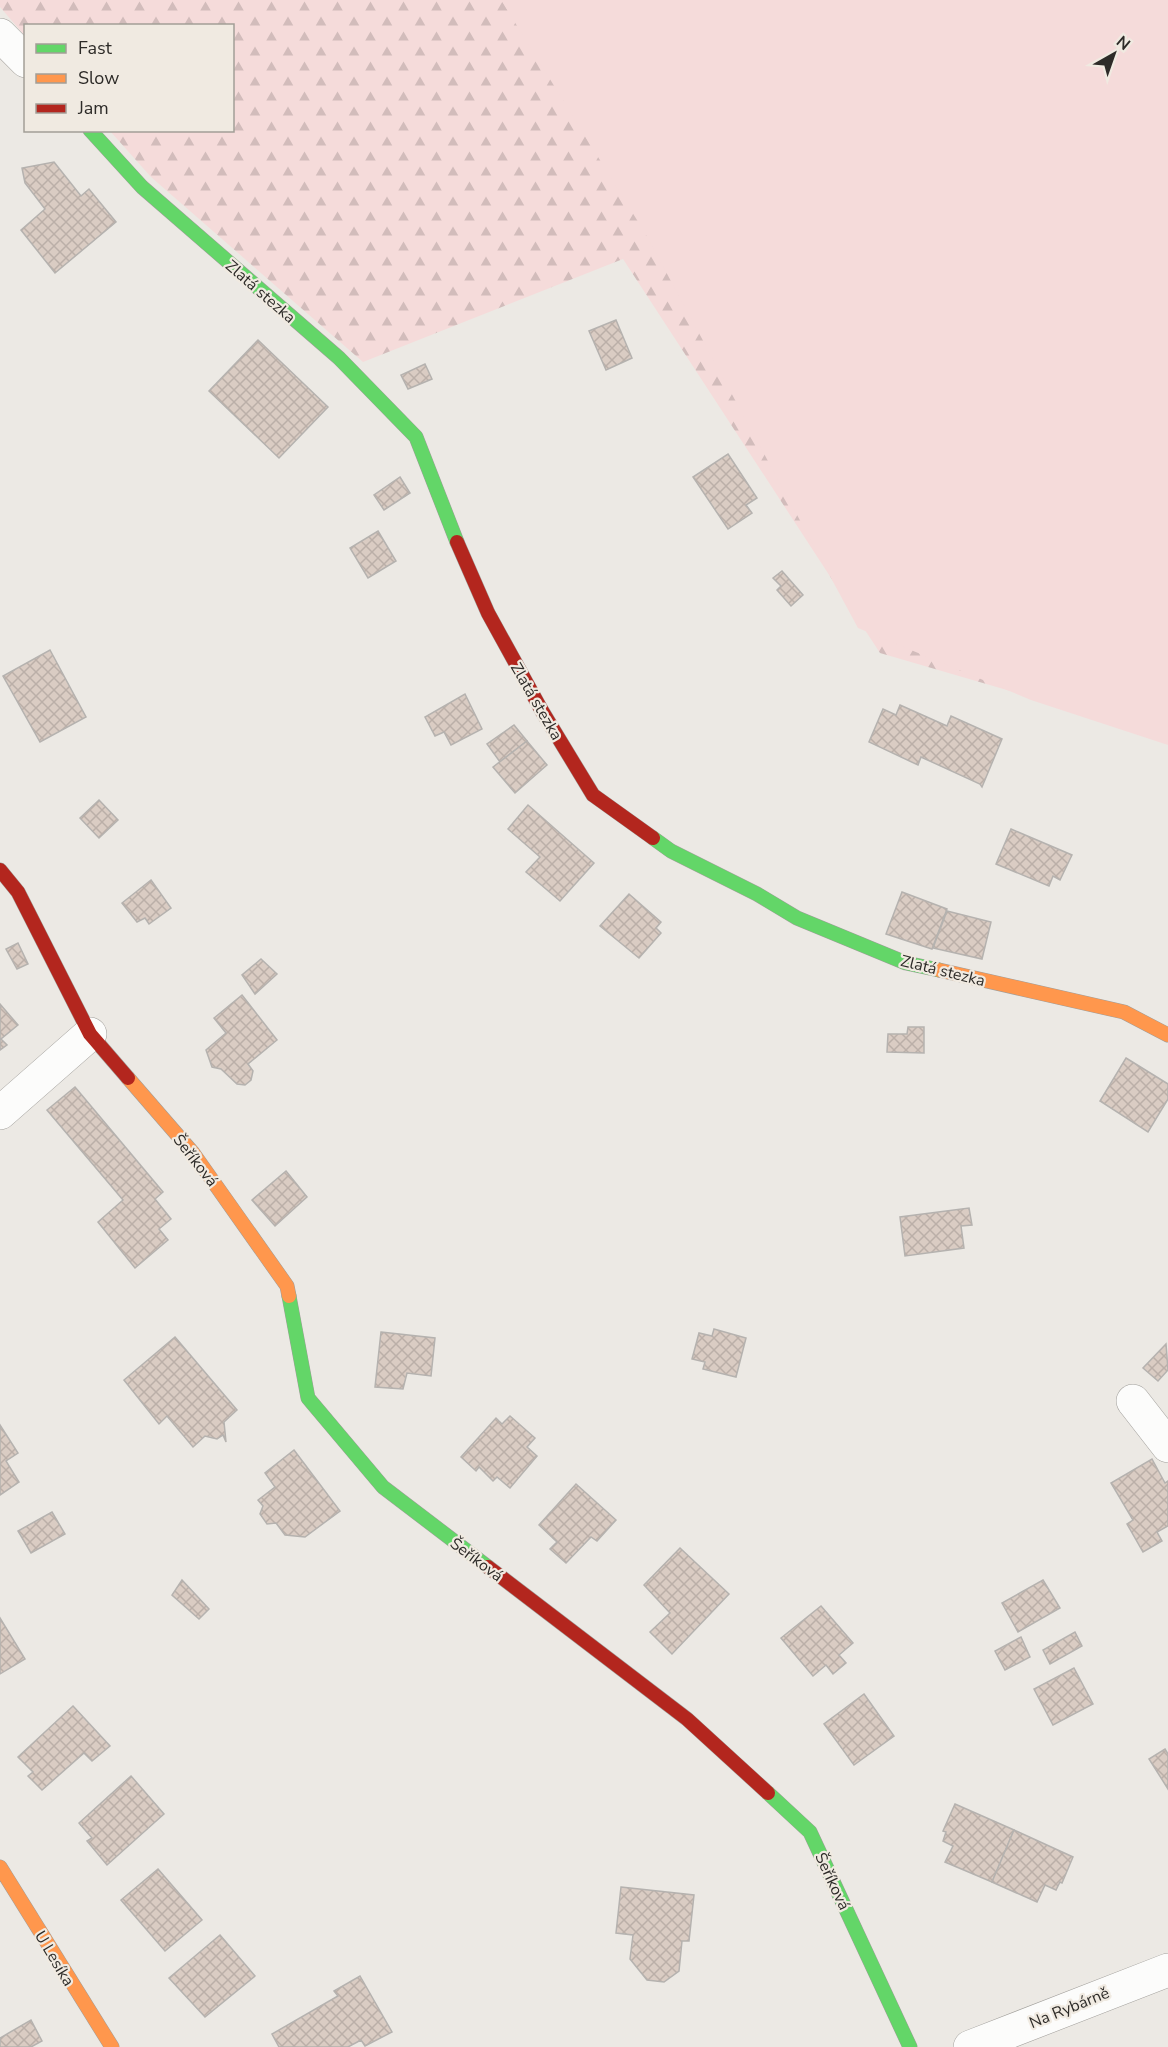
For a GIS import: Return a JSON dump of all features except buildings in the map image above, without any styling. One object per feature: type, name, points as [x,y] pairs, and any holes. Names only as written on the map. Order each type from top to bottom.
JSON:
[{"type":"street","points":[[0,35],[24,59]]},
{"type":"street","name":"Zlatá stezka","points":[[92,132],[142,187],[339,358],[416,436],[449,525],[488,613],[542,711],[593,795],[671,851],[757,894],[797,918],[906,963],[1124,1012],[1168,1035]]},
{"type":"street","name":"Šeříková","points":[[0,870],[18,892],[90,1034],[193,1153],[287,1286],[308,1398],[382,1487],[687,1719],[810,1832],[910,2047]]},
{"type":"street","points":[[1124,1012],[1168,1015]]},
{"type":"street","points":[[0,1113],[90,1034]]},
{"type":"street","points":[[1133,1401],[1168,1446]]},
{"type":"street","name":"U Lesíka","points":[[0,1868],[112,2047]]},
{"type":"street","name":"Na Rybárně","points":[[970,2047],[1165,1975]]},
{"type":"green space","points":[[0,0],[979,0],[1168,737],[880,653],[623,259],[363,362],[151,177],[111,132],[234,132],[234,24],[24,24],[24,35],[0,7]]},
{"type":"green space","points":[[501,0],[1168,0],[1168,745],[1031,700],[858,628],[645,233]]},
{"type":"traffic: fast","points":[[92,132],[142,187],[339,358],[416,437],[457,542]]},
{"type":"traffic: fast","points":[[653,838],[671,851],[757,894],[797,918],[906,963],[939,970]]},
{"type":"traffic: fast","points":[[289,1296],[308,1398],[383,1487],[488,1567]]},
{"type":"traffic: fast","points":[[768,1793],[810,1832],[910,2047]]},
{"type":"traffic: slow","points":[[939,970],[1124,1012],[1168,1035]]},
{"type":"traffic: slow","points":[[128,1078],[193,1153],[287,1286],[289,1296]]},
{"type":"traffic: slow","points":[[0,1867],[112,2047]]},
{"type":"traffic: jam","points":[[457,542],[488,613],[542,711],[593,795],[653,838]]},
{"type":"traffic: jam","points":[[0,870],[18,892],[90,1034],[128,1078]]},
{"type":"traffic: jam","points":[[488,1567],[687,1719],[768,1793]]}]
